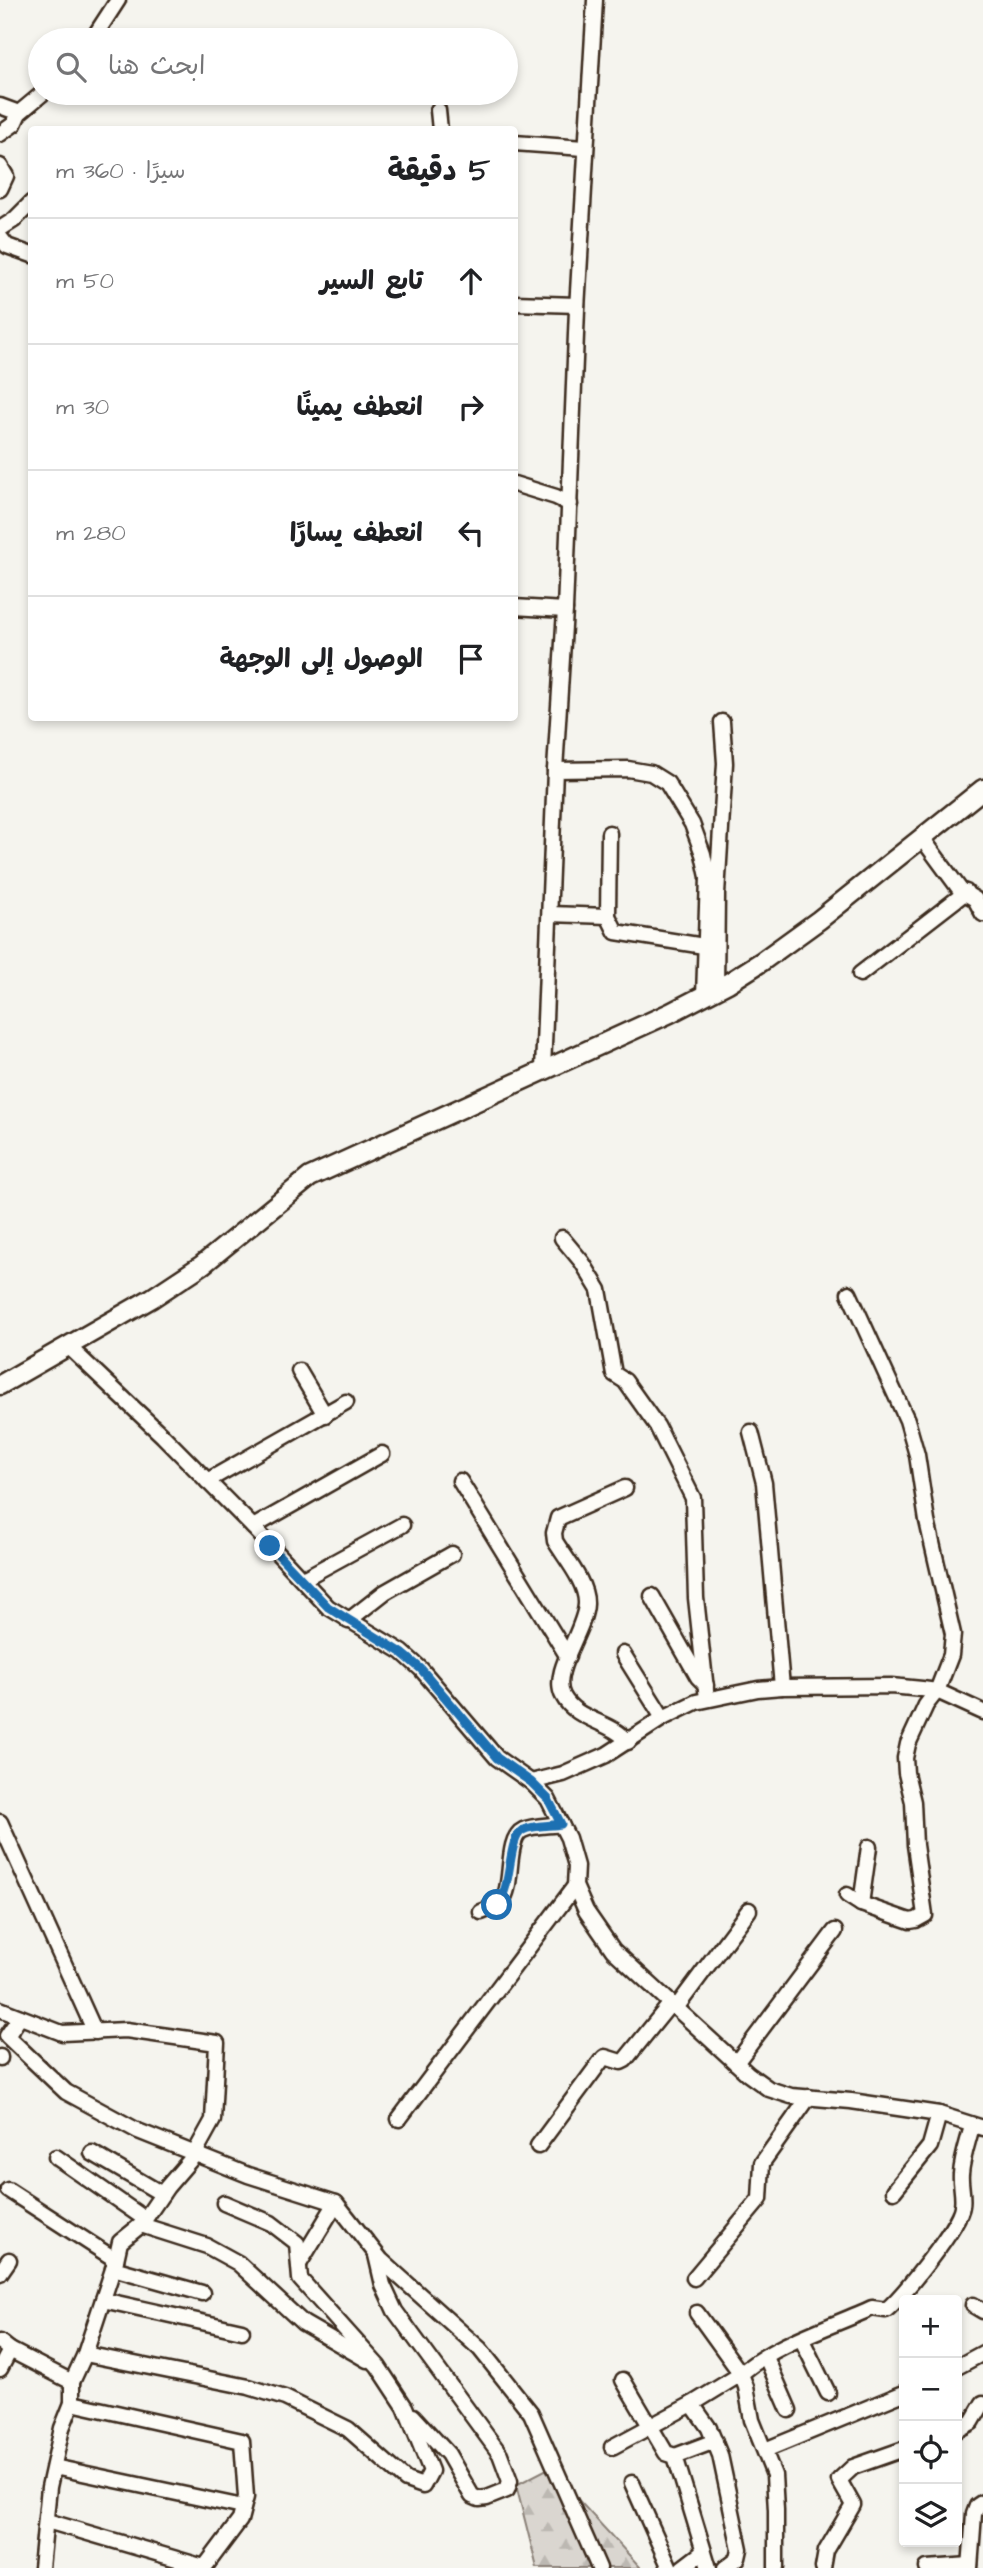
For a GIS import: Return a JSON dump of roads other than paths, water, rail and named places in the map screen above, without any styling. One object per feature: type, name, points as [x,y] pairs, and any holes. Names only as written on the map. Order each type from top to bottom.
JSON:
[{"type":"main road","points":[[0,1385],[152,1298],[202,1265],[310,1177],[710,992],[761,962],[820,920],[983,789]]},
{"type":"street","points":[[100,28],[118,0]]},
{"type":"street","points":[[543,1070],[584,148],[595,0]]},
{"type":"street","points":[[0,134],[14,124],[19,113],[29,105]]},
{"type":"street","points":[[0,106],[19,113]]},
{"type":"street","points":[[438,110],[440,126]]},
{"type":"street","points":[[518,143],[584,148]]},
{"type":"street","points":[[0,166],[6,176],[0,189]]},
{"type":"street","points":[[0,229],[28,206]]},
{"type":"street","points":[[0,237],[6,246],[28,254]]},
{"type":"street","points":[[518,303],[577,305]]},
{"type":"street","points":[[518,485],[570,504]]},
{"type":"street","points":[[518,607],[565,610]]},
{"type":"street","points":[[710,949],[717,894],[725,763],[722,722]]},
{"type":"street","points":[[555,770],[628,769],[651,773],[667,783],[692,824],[703,853],[708,877],[710,992]]},
{"type":"street","points":[[609,833],[608,916],[616,932],[710,949]]},
{"type":"street","points":[[922,838],[961,891],[975,899],[983,914]]},
{"type":"street","points":[[860,974],[966,892]]},
{"type":"street","points":[[550,914],[608,916]]},
{"type":"street","points":[[562,1238],[582,1262],[599,1290],[614,1374],[625,1381],[657,1426],[693,1498],[696,1598],[707,1692]]},
{"type":"street","points":[[847,1895],[861,1904],[910,1921],[925,1914],[915,1845],[913,1802],[905,1758],[908,1745],[926,1705],[937,1691],[951,1655],[953,1634],[927,1521],[917,1455],[907,1420],[849,1293]]},
{"type":"street","points":[[68,1346],[253,1527],[328,1607],[402,1653],[421,1669],[497,1758],[531,1782],[548,1799],[561,1824],[576,1866],[575,1886],[592,1922],[614,1950],[736,2063],[769,2089],[791,2096],[851,2101],[939,2114],[978,2127],[961,2172],[961,2212],[945,2239],[907,2285],[908,2295]]},
{"type":"street","points":[[299,1371],[325,1415]]},
{"type":"street","points":[[207,1481],[346,1402]]},
{"type":"street","points":[[751,1432],[764,1483],[782,1686]]},
{"type":"street","points":[[253,1527],[382,1454]]},
{"type":"street","points":[[460,1481],[568,1657]]},
{"type":"street","points":[[625,1489],[558,1518],[554,1533],[555,1541],[581,1584],[586,1602],[573,1646],[561,1672],[559,1685],[563,1697],[582,1713],[621,1732],[628,1742]]},
{"type":"street","points":[[303,1579],[402,1525]]},
{"type":"street","points":[[348,1621],[385,1592],[452,1554]]},
{"type":"street","points":[[652,1597],[707,1692]]},
{"type":"street","points":[[623,1654],[663,1718]]},
{"type":"street","points":[[531,1782],[563,1774],[606,1755],[663,1718],[695,1702],[707,1692],[782,1686],[891,1686],[937,1691],[983,1712]]},
{"type":"street","points":[[0,1822],[95,2032]]},
{"type":"street","points":[[481,1912],[497,1905],[504,1898],[517,1835],[523,1830],[561,1824]]},
{"type":"street","points":[[861,1904],[869,1847]]},
{"type":"street","points":[[399,2119],[575,1886]]},
{"type":"street","points":[[538,2146],[601,2061],[605,2057],[621,2062],[625,2060],[674,2006],[749,1910]]},
{"type":"street","points":[[736,2063],[835,1931]]},
{"type":"street","points":[[0,2009],[62,2033],[126,2030],[217,2043],[212,2120],[194,2154],[143,2222],[120,2242],[85,2354],[72,2382],[72,2403],[62,2428],[49,2487],[41,2568]]},
{"type":"street","points":[[20,2017],[7,2036],[66,2092],[138,2131],[247,2175],[336,2203],[376,2254],[480,2349],[531,2413],[599,2568]]},
{"type":"street","points":[[694,2278],[760,2199],[762,2163],[809,2097]]},
{"type":"street","points":[[894,2191],[930,2146],[939,2114]]},
{"type":"street","points":[[92,2153],[162,2194]]},
{"type":"street","points":[[56,2157],[143,2222],[207,2246],[238,2263],[303,2323],[378,2366]]},
{"type":"street","points":[[8,2190],[115,2264],[202,2293]]},
{"type":"street","points":[[224,2203],[271,2222],[298,2243],[300,2279],[378,2366],[405,2407],[448,2455],[472,2496],[486,2498],[507,2490],[510,2481],[500,2454],[396,2311],[383,2286],[376,2254]]},
{"type":"street","points":[[299,2264],[336,2203]]},
{"type":"street","points":[[0,2273],[9,2260]]},
{"type":"street","points":[[103,2300],[242,2331]]},
{"type":"street","points":[[612,2447],[692,2404],[766,2357],[872,2308],[886,2310],[899,2302]]},
{"type":"street","points":[[697,2313],[741,2374],[752,2420],[774,2475],[776,2568]]},
{"type":"street","points":[[802,2340],[828,2393]]},
{"type":"street","points":[[0,2369],[5,2346],[72,2382]]},
{"type":"street","points":[[962,2364],[983,2353]]},
{"type":"street","points":[[85,2354],[249,2387],[285,2398],[348,2429],[406,2480],[424,2486],[431,2471],[405,2407]]},
{"type":"street","points":[[766,2357],[789,2410]]},
{"type":"street","points":[[623,2380],[666,2452],[675,2456],[715,2441]]},
{"type":"street","points":[[765,2450],[899,2395]]},
{"type":"street","points":[[47,2521],[204,2567],[240,2520],[246,2497],[242,2441],[72,2403]]},
{"type":"street","points":[[962,2427],[972,2422],[983,2403]]},
{"type":"street","points":[[692,2404],[715,2441],[740,2552],[738,2558],[725,2568]]},
{"type":"street","points":[[823,2568],[826,2551],[853,2505],[839,2480],[853,2467],[899,2451]]},
{"type":"street","points":[[675,2456],[709,2568]]},
{"type":"street","points":[[54,2467],[243,2507]]},
{"type":"street","points":[[632,2483],[670,2568]]},
{"type":"street","points":[[927,2568],[970,2567],[978,2533],[976,2508],[983,2502]]},
{"type":"street","points":[[682,2568],[703,2552]]}]
